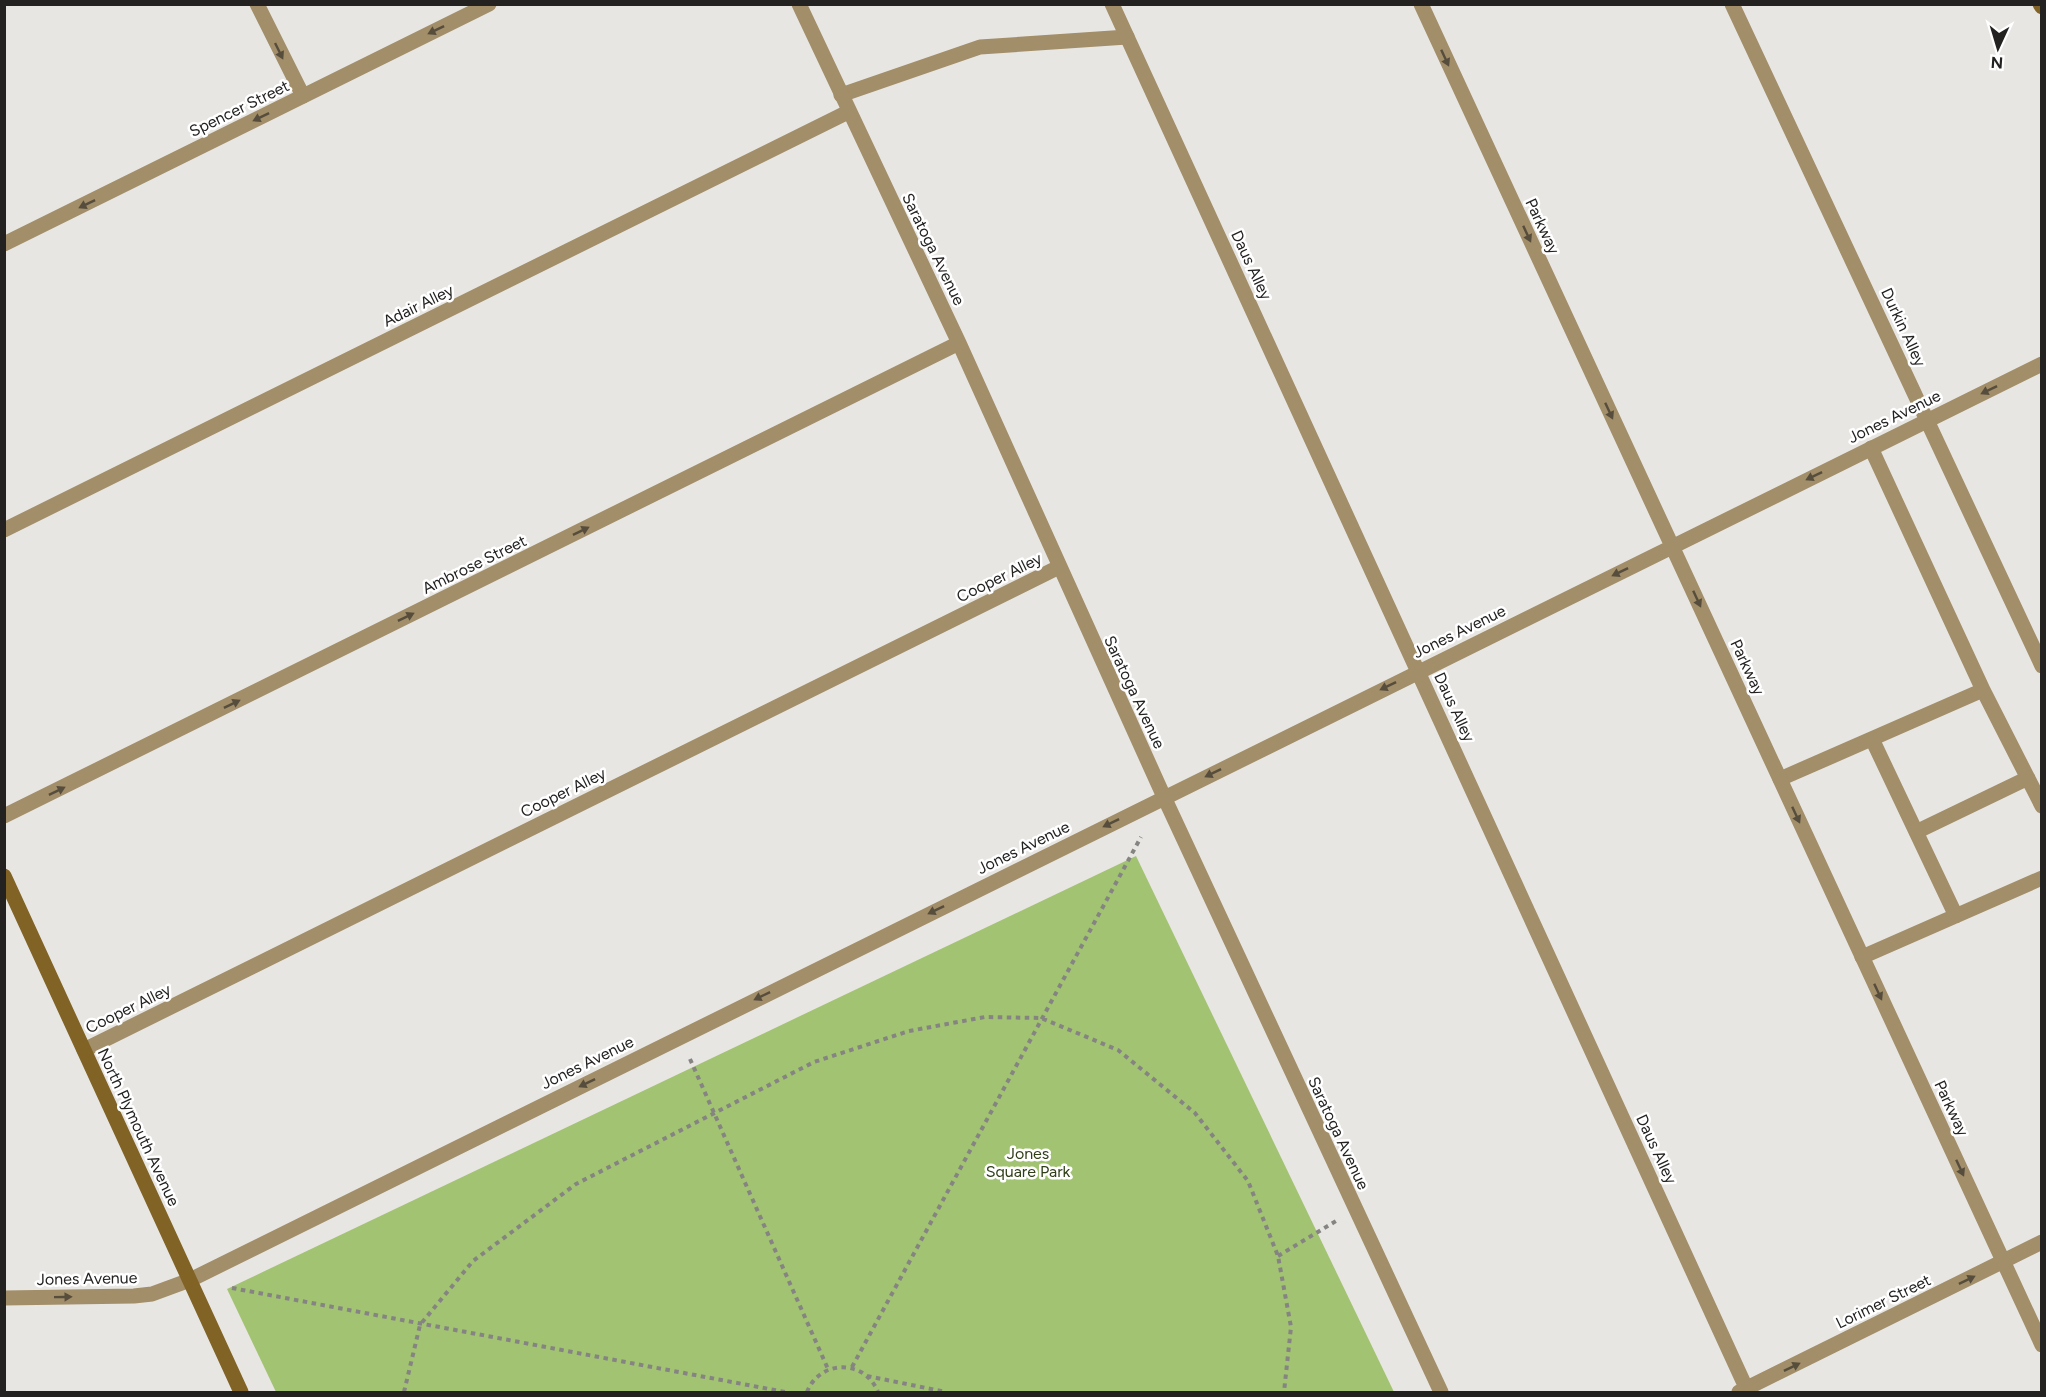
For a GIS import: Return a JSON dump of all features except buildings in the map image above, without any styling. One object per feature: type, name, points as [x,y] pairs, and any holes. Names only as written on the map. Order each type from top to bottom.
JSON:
[{"type":"street","points":[[256,4],[303,96]]},
{"type":"street","name":"Spencer Street","points":[[4,244],[489,4]]},
{"type":"street","name":"Saratoga Avenue","points":[[799,4],[959,343],[1164,797],[1441,1392]]},
{"type":"street","name":"Daus Alley","points":[[1112,4],[1419,671],[1745,1391]]},
{"type":"street","name":"Parkway","points":[[1421,4],[2042,1345]]},
{"type":"street","name":"Durkin Alley","points":[[1732,4],[2042,666]]},
{"type":"street","points":[[841,95],[980,47],[1127,37]]},
{"type":"street","name":"Adair Alley","points":[[4,530],[848,112]]},
{"type":"street","name":"Ambrose Street","points":[[4,816],[959,343]]},
{"type":"street","name":"Jones Avenue","points":[[4,1298],[134,1296],[153,1294],[190,1280],[2042,364]]},
{"type":"street","points":[[1871,448],[1983,690],[2042,806]]},
{"type":"street","name":"Cooper Alley","points":[[84,1050],[1059,567]]},
{"type":"street","points":[[1779,779],[1983,690]]},
{"type":"street","points":[[1872,739],[1956,916]]},
{"type":"street","points":[[1916,832],[2028,778]]},
{"type":"street","name":"North Plymouth Avenue","points":[[4,876],[241,1392]]},
{"type":"street","points":[[1862,957],[2042,878]]},
{"type":"street","name":"Lorimer Street","points":[[1745,1391],[2042,1242]]},
{"type":"path","points":[[852,1367],[1164,797]]},
{"type":"path","points":[[404,1392],[420,1325],[473,1261],[576,1184],[814,1062],[909,1031],[985,1017],[1041,1018],[1118,1050],[1195,1113],[1248,1181],[1278,1256],[1291,1327],[1284,1392]]},
{"type":"path","points":[[680,1037],[828,1369]]},
{"type":"path","points":[[1278,1256],[1354,1209]]},
{"type":"path","points":[[190,1280],[785,1392]]},
{"type":"path","points":[[807,1392],[817,1376],[828,1369],[852,1367],[867,1376],[946,1392]]},
{"type":"path","points":[[867,1376],[878,1392]]},
{"type":"green space","name":"Jones Square Park","points":[[1136,856],[1394,1392],[276,1392],[227,1289]]}]
